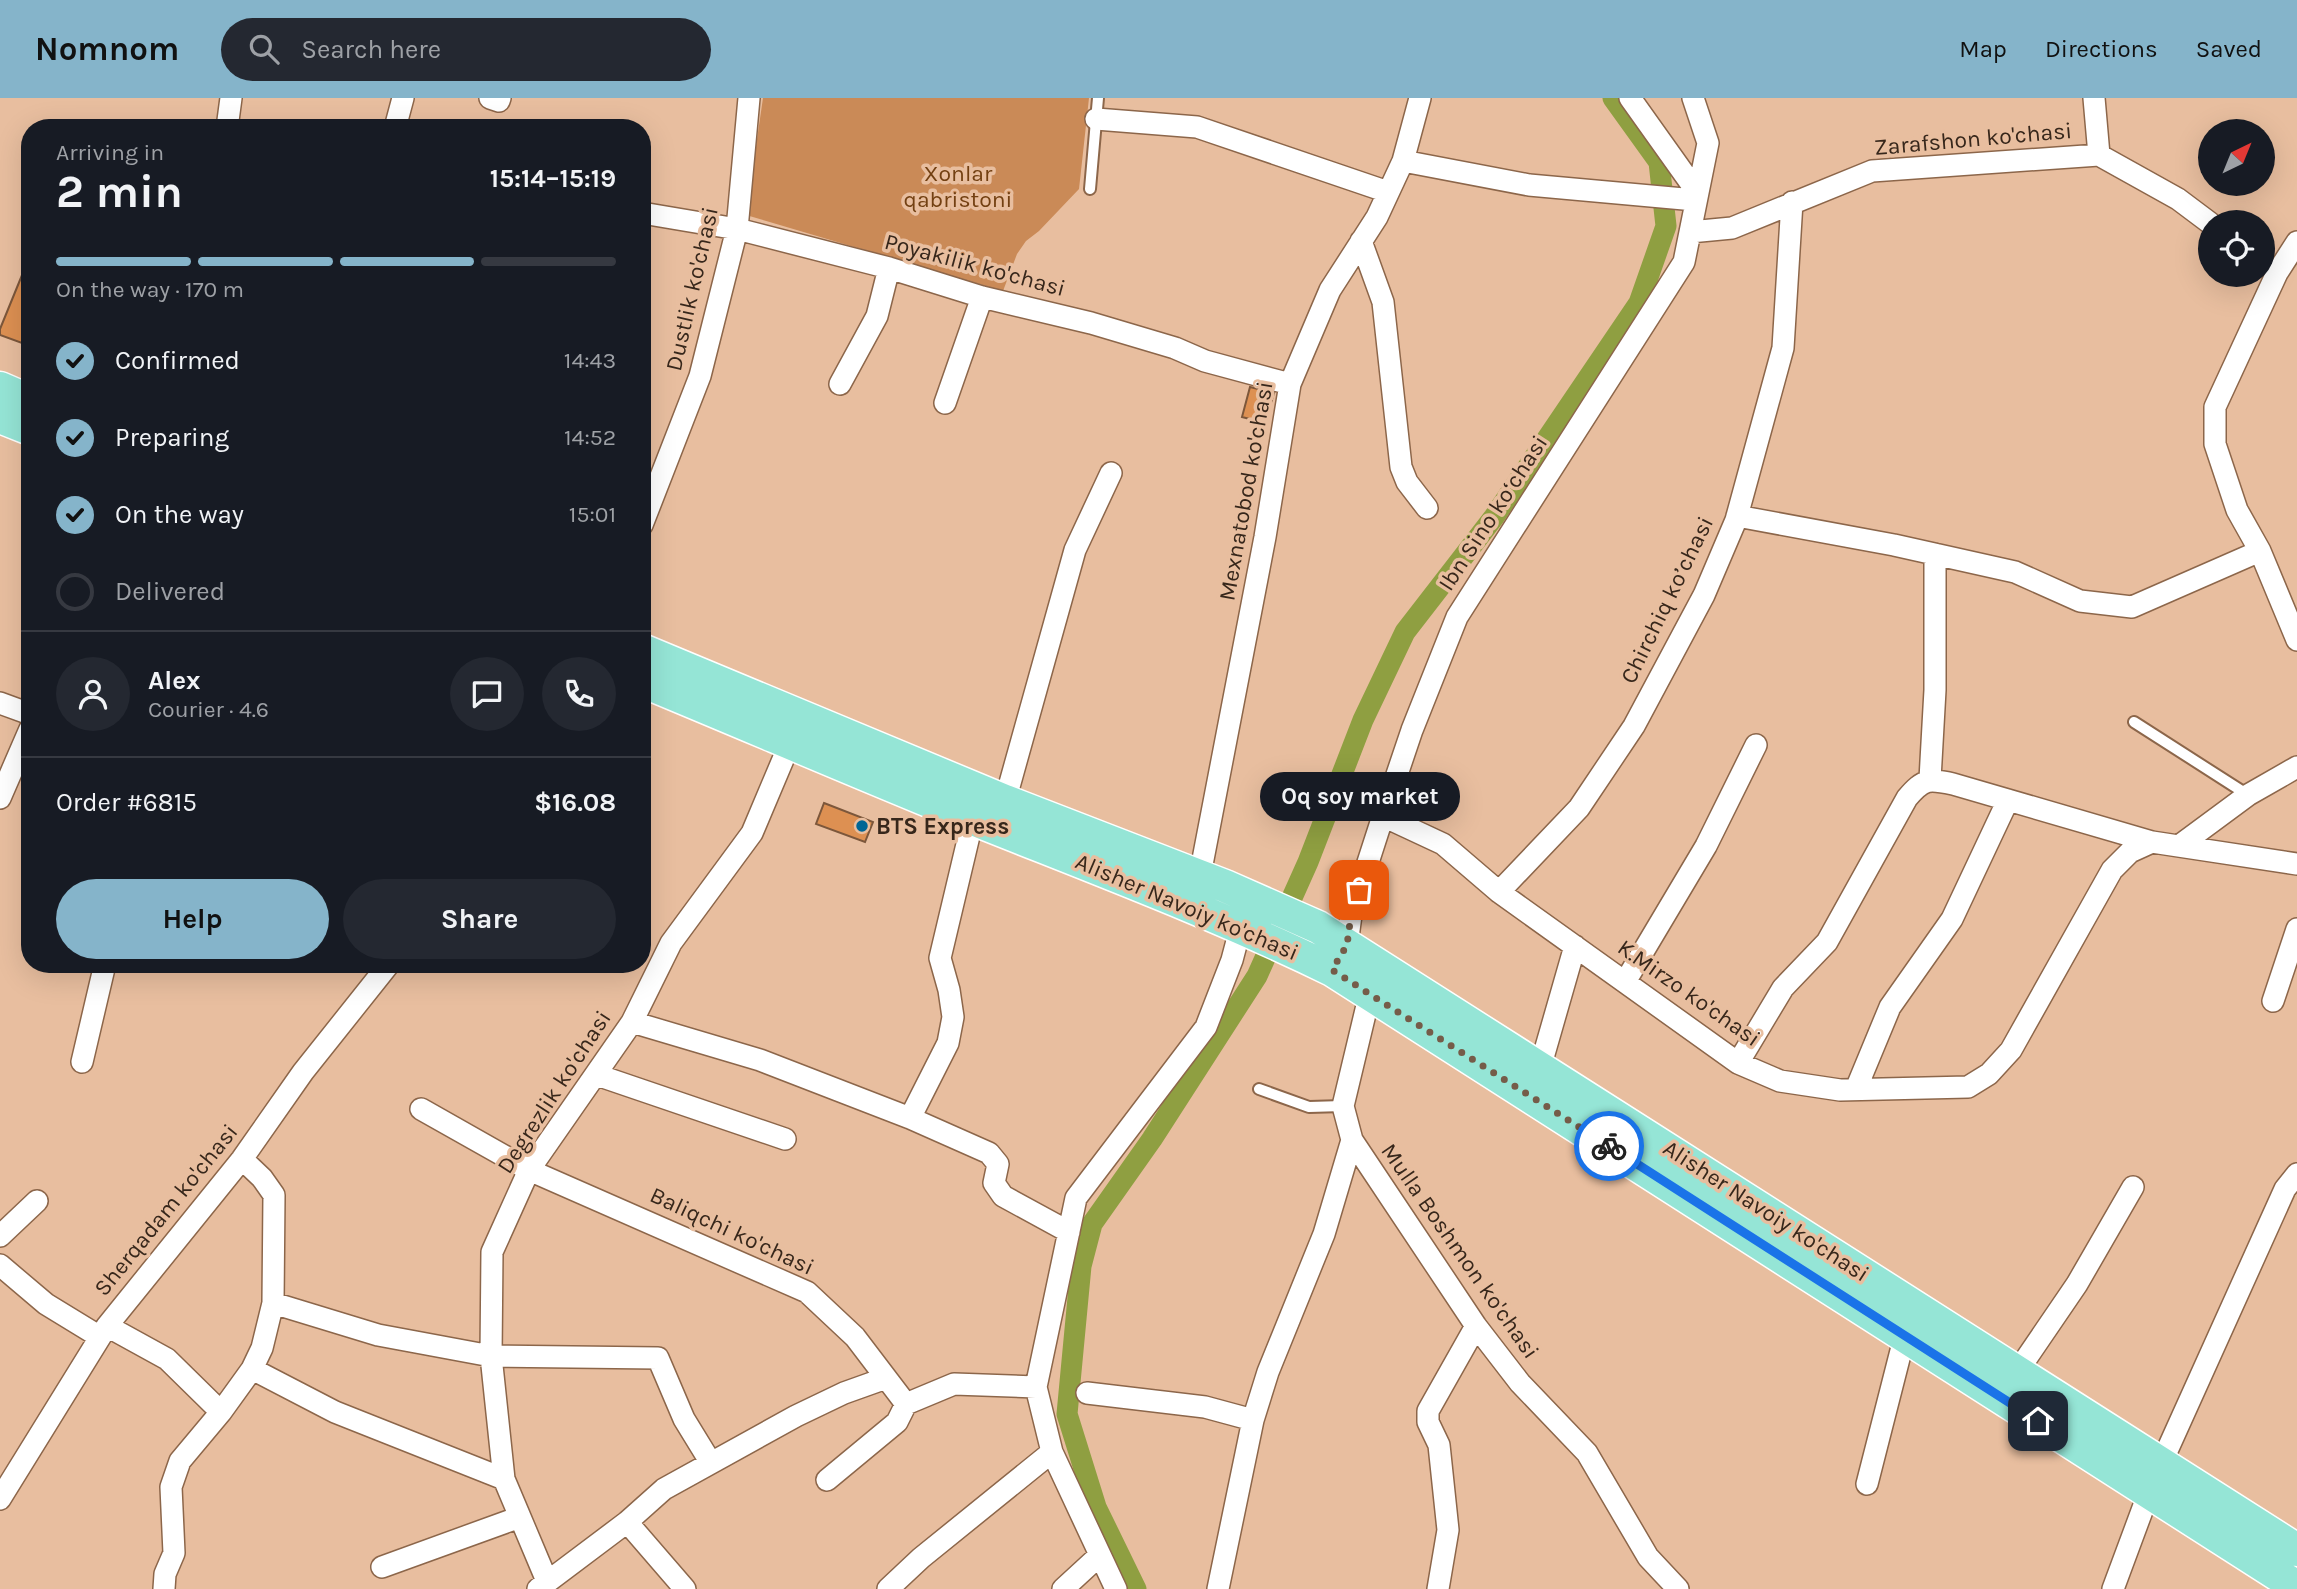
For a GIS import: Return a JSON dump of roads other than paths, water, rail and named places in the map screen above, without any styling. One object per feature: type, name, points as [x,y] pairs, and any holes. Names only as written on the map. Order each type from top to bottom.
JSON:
[{"type":"main road","points":[[0,388],[21,397]]},
{"type":"main road","points":[[0,417],[21,425]]},
{"type":"main road","name":"Alisher Navoiy ko'chasi","points":[[651,654],[1005,801],[1200,876],[1302,956],[1339,958]]},
{"type":"main road","name":"Alisher Navoiy ko'chasi","points":[[651,685],[973,819],[1253,920],[1318,927],[1339,958],[1905,1335],[2297,1587]]},
{"type":"main road","name":"Alisher Navoiy ko'chasi","points":[[1377,981],[1540,1068],[2297,1550]]},
{"type":"street","points":[[228,119],[231,98]]},
{"type":"street","points":[[397,119],[403,98]]},
{"type":"street","points":[[490,98],[499,101],[500,98]]},
{"type":"street","name":"Dustlik ko'chasi","points":[[651,502],[700,376],[737,229],[749,98]]},
{"type":"street","name":"Mexnatobod ko'chasi","points":[[1200,876],[1265,537],[1290,384],[1330,290],[1361,241],[1403,161],[1420,98]]},
{"type":"street","points":[[1630,98],[1695,197]]},
{"type":"street","name":"Ibn Sino ko‘chasi","points":[[1339,958],[1412,730],[1457,617],[1684,262],[1708,143],[1693,98]]},
{"type":"street","points":[[2094,98],[2099,155]]},
{"type":"street","points":[[1097,108],[1197,127],[1388,192]]},
{"type":"street","name":"Zarafshon ko'chasi","points":[[1690,232],[1732,228],[1872,171],[2099,155],[2178,199],[2198,214]]},
{"type":"street","points":[[1403,161],[1528,185],[1695,197]]},
{"type":"street","name":"Chirchiq ko’chasi","points":[[1499,892],[1579,808],[1633,726],[1704,595],[1737,516],[1783,348],[1792,202]]},
{"type":"street","name":"Poyakilik ko'chasi","points":[[651,215],[737,229],[889,268],[982,297],[1091,323],[1290,384]]},
{"type":"street","points":[[1361,241],[1383,302],[1401,467],[1407,482],[1427,508]]},
{"type":"street","points":[[2275,263],[2297,242]]},
{"type":"street","points":[[840,384],[877,316],[889,268]]},
{"type":"street","points":[[2262,287],[2215,407],[2216,444],[2237,510],[2260,551],[2297,640]]},
{"type":"street","points":[[945,404],[982,297]]},
{"type":"street","points":[[1005,801],[1075,550],[1111,473]]},
{"type":"street","points":[[1737,516],[2015,572],[2080,601],[2132,607],[2260,551]]},
{"type":"street","points":[[1930,779],[1935,690],[1934,554]]},
{"type":"street","points":[[0,703],[21,711]]},
{"type":"street","name":"Degrezlik ko'chasi","points":[[542,1585],[520,1517],[504,1479],[491,1356],[492,1252],[529,1170],[632,1022],[671,943],[752,833],[790,743]]},
{"type":"street","points":[[1625,982],[1706,846],[1756,745]]},
{"type":"street","points":[[0,798],[21,750]]},
{"type":"street","points":[[2179,846],[2248,795],[2297,767]]},
{"type":"street","points":[[1738,1063],[1783,988],[1810,963],[1827,942],[1907,798],[1918,785],[1930,779],[2151,842],[2297,864]]},
{"type":"street","points":[[1856,1090],[1890,1007],[1952,919],[2008,800]]},
{"type":"street","name":"K.Mirzo ko'chasi","points":[[1383,816],[1443,844],[1499,892],[1738,1063],[1780,1081],[1856,1090],[1968,1087],[1989,1074],[2011,1050],[2112,870],[2130,852],[2151,842]]},
{"type":"street","points":[[910,1118],[948,1043],[953,1017],[940,958],[973,819]]},
{"type":"street","points":[[1116,1589],[1052,1452],[1036,1387],[1076,1198],[1206,1027],[1232,960],[1253,920]]},
{"type":"street","points":[[2273,1001],[2297,929]]},
{"type":"street","points":[[1540,1068],[1575,946]]},
{"type":"street","points":[[82,1062],[103,973]]},
{"type":"street","name":"Sherqadam ko'chasi","points":[[0,1499],[104,1331],[242,1159],[303,1072],[382,973]]},
{"type":"street","points":[[1218,1589],[1254,1420],[1268,1372],[1324,1234],[1352,1140],[1343,1106],[1377,981]]},
{"type":"street","points":[[632,1022],[760,1060],[910,1118],[989,1153],[998,1164],[994,1183],[1003,1196],[1069,1231]]},
{"type":"street","points":[[597,1075],[785,1139]]},
{"type":"street","name":"Baliqchi ko'chasi","points":[[421,1109],[529,1170],[807,1292],[855,1337],[906,1404]]},
{"type":"street","name":"Mulla Boshmon ko'chasi","points":[[1352,1140],[1476,1326],[1520,1383],[1587,1453],[1648,1557],[1678,1589]]},
{"type":"street","points":[[164,1589],[164,1574],[174,1553],[171,1487],[175,1474],[180,1461],[252,1369],[262,1348],[273,1303],[274,1195],[242,1159]]},
{"type":"street","points":[[2161,1464],[2285,1189],[2297,1174]]},
{"type":"street","points":[[2017,1372],[2077,1284],[2133,1187]]},
{"type":"street","points":[[0,1236],[37,1201]]},
{"type":"street","points":[[0,1265],[46,1304],[167,1359],[221,1412]]},
{"type":"street","points":[[273,1303],[378,1335],[491,1356],[658,1358],[684,1419],[711,1463]]},
{"type":"street","points":[[1438,1589],[1448,1530],[1439,1445],[1428,1422],[1428,1411],[1476,1326]]},
{"type":"street","points":[[1867,1484],[1905,1335]]},
{"type":"street","points":[[252,1369],[335,1412],[504,1479]]},
{"type":"street","points":[[542,1585],[627,1522],[664,1489],[844,1393],[886,1378]]},
{"type":"street","points":[[827,1480],[897,1422],[906,1404],[954,1384],[1036,1387]]},
{"type":"street","points":[[1087,1393],[1205,1407],[1254,1420]]},
{"type":"street","points":[[888,1589],[921,1558],[1052,1452]]},
{"type":"street","points":[[2113,1589],[2149,1492]]},
{"type":"street","points":[[382,1567],[520,1517]]},
{"type":"street","points":[[627,1522],[685,1589]]},
{"type":"street","points":[[1063,1589],[1100,1555]]},
{"type":"lane","points":[[1090,189],[1097,108]]},
{"type":"lane","points":[[2134,722],[2248,795]]},
{"type":"lane","points":[[1259,1089],[1309,1107],[1343,1106]]},
{"type":"waterway","points":[[1136,1589],[1096,1507],[1067,1414],[1081,1266],[1092,1224],[1152,1139],[1257,976],[1308,862],[1363,720],[1405,632],[1494,517],[1639,303],[1666,226],[1659,162],[1613,98]]},
{"type":"place","name":"BTS Express","points":[[862,826]]},
{"type":"place","name":"Oq soy market","points":[[1359,890]]},
{"type":"park label","name":"Xonlar qabristoni","points":[[958,186]]}]
